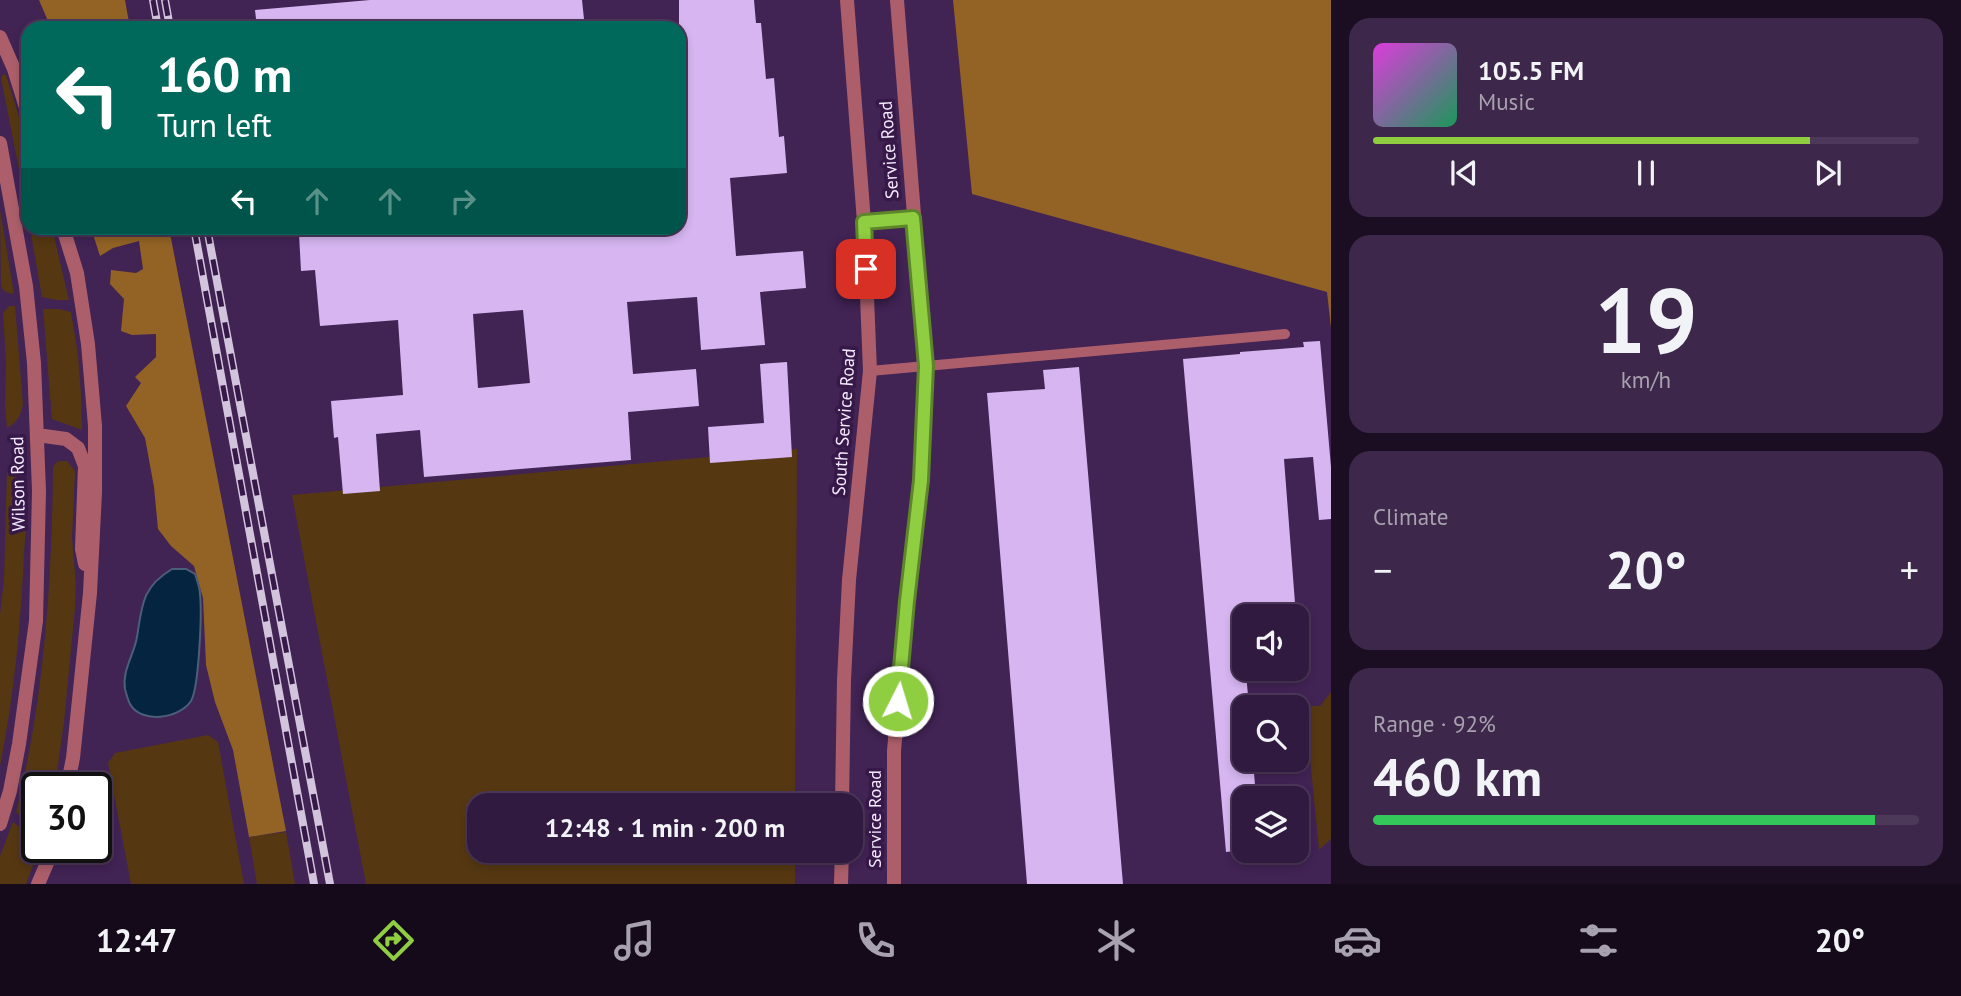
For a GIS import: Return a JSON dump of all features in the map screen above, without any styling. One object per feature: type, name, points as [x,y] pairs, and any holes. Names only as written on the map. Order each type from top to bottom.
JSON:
[{"type":"street","name":"South Service Road","points":[[842,793],[849,580],[870,371],[864,222],[847,0]]},
{"type":"street","name":"Service Road","points":[[894,884],[894,751],[921,480],[926,366],[897,0]]},
{"type":"street","points":[[0,37],[21,92]]},
{"type":"street","name":"Wilson Road","points":[[0,143],[26,286],[34,363],[39,491],[36,621],[19,744],[10,791],[0,824]]},
{"type":"street","points":[[65,235],[77,273],[88,344],[95,426],[90,593],[70,772]]},
{"type":"street","points":[[37,435],[66,439],[78,449],[85,466],[82,549],[90,593]]},
{"type":"street","points":[[38,884],[47,863]]},
{"type":"street","points":[[841,884],[842,863]]},
{"type":"lane","points":[[864,222],[913,218]]},
{"type":"lane","points":[[870,371],[1285,334]]},
{"type":"shaded area","points":[[39,0],[125,0],[129,21],[48,21]]},
{"type":"shaded area","points":[[953,0],[1331,0],[1331,328],[1327,292],[972,194]]},
{"type":"shaded area","points":[[3,74],[6,75],[21,123],[21,179],[1,78]]},
{"type":"shaded area","points":[[0,210],[14,294],[6,292],[1,285]]},
{"type":"shaded area","points":[[31,235],[54,235],[69,300],[42,297]]},
{"type":"shaded area","points":[[93,235],[170,235],[286,831],[249,837],[233,750],[215,702],[206,665],[203,598],[194,566],[171,546],[158,529],[145,438],[126,406],[141,383],[135,377],[156,357],[156,334],[132,335],[121,331],[124,299],[110,284],[111,270],[136,273],[143,269],[139,241],[113,248],[100,256]]},
{"type":"shaded area","points":[[9,306],[15,306],[23,404],[18,418],[7,428],[3,313]]},
{"type":"shaded area","points":[[43,309],[71,312],[78,355],[82,430],[52,419]]},
{"type":"shaded area","points":[[797,449],[795,793],[467,793],[467,863],[795,863],[795,884],[366,884],[292,495]]},
{"type":"shaded area","points":[[67,461],[75,471],[72,538],[75,608],[64,722],[57,772],[26,772],[45,641],[53,467],[57,462]]},
{"type":"shaded area","points":[[7,470],[24,486],[27,512],[16,660],[0,766],[0,615],[4,579]]},
{"type":"shaded area","points":[[1331,692],[1331,839],[1319,850],[1309,747],[1309,706],[1320,706]]},
{"type":"shaded area","points":[[208,735],[218,742],[244,884],[131,884],[112,772],[108,763],[115,753]]},
{"type":"shaded area","points":[[21,791],[21,816],[16,812]]},
{"type":"shaded area","points":[[13,822],[21,828],[21,863],[34,863],[26,884],[0,884],[0,856]]},
{"type":"shaded area","points":[[286,832],[295,884],[257,884],[249,837]]},
{"type":"water","points":[[172,569],[186,569],[195,574],[200,589],[196,681],[191,701],[185,707],[169,715],[151,717],[135,710],[130,704],[125,689],[125,675],[136,644],[145,598],[155,583]]},
{"type":"building","points":[[370,0],[582,0],[584,19],[256,21],[255,10]]},
{"type":"building","points":[[679,0],[754,0],[756,23],[761,23],[766,79],[774,78],[779,137],[784,136],[787,173],[730,178],[736,256],[803,251],[806,288],[760,292],[765,345],[701,350],[697,297],[627,302],[633,374],[696,369],[699,406],[628,412],[631,460],[424,477],[420,430],[376,434],[380,491],[343,494],[338,437],[334,438],[331,401],[403,395],[398,320],[320,326],[315,270],[301,271],[299,235],[686,235],[686,21],[679,21]],"holes":[[[523,310],[530,383],[478,388],[473,314]]]},
{"type":"building","points":[[1320,341],[1331,467],[1331,519],[1319,520],[1313,457],[1284,459],[1295,604],[1232,604],[1232,681],[1247,681],[1248,695],[1232,695],[1232,772],[1254,772],[1255,786],[1232,786],[1232,851],[1226,852],[1183,359],[1304,347],[1303,342]]},
{"type":"building","points":[[787,362],[792,457],[710,463],[708,427],[764,423],[760,364]]},
{"type":"building","points":[[1079,367],[1123,884],[1027,884],[987,393],[1045,389],[1043,370]]},
{"type":"railway","points":[[153,0],[157,21]]},
{"type":"railway","points":[[165,0],[169,21]]},
{"type":"railway","points":[[195,235],[314,884]]},
{"type":"railway","points":[[208,235],[330,884]]},
{"type":"route","points":[[866,269],[864,222],[913,218],[926,366],[921,480],[898,701]]}]
